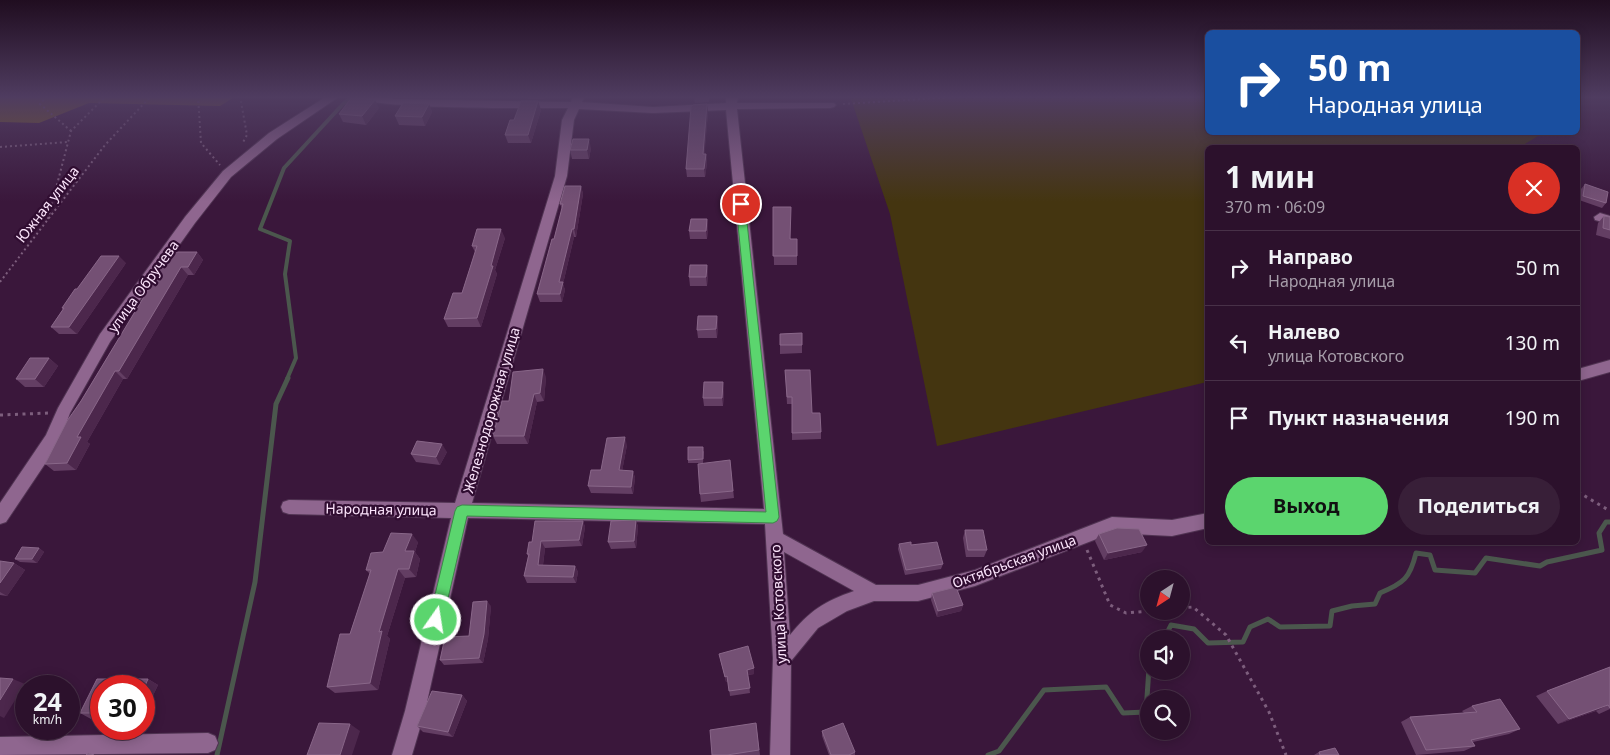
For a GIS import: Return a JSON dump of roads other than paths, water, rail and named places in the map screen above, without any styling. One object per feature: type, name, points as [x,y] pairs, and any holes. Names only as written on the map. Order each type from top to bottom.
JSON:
[{"type":"street","name":"улица Обручева","points":[[0,517],[53,438],[63,412],[105,338],[190,220],[227,174],[280,131]]},
{"type":"street","name":"Железнодорожная улица","points":[[402,755],[415,711],[462,511],[561,176],[567,131]]},
{"type":"street","name":"улица Котовского","points":[[734,131],[773,517],[782,658],[780,755]]},
{"type":"street","points":[[1580,374],[1610,366]]},
{"type":"street","name":"Народная улица","points":[[289,507],[773,517]]},
{"type":"street","name":"Октябрьская улица","points":[[782,658],[812,622],[842,604],[874,592],[918,593],[975,578],[1112,525],[1172,528],[1205,521]]},
{"type":"street","points":[[774,538],[874,592]]},
{"type":"street","points":[[0,747],[208,743]]},
{"type":"waterway","points":[[287,379],[296,358],[285,274],[290,241],[260,229],[284,168],[318,131]]},
{"type":"waterway","points":[[217,755],[255,582],[276,404],[288,378]]},
{"type":"waterway","points":[[1168,630],[1171,625],[1194,629],[1208,643],[1243,642],[1250,627],[1268,619],[1280,627],[1330,626],[1332,611],[1352,606],[1375,604],[1380,593],[1405,579],[1416,553],[1430,555],[1435,570],[1475,573],[1486,558],[1540,566],[1547,562],[1602,550],[1599,533],[1606,522],[1610,522]]},
{"type":"waterway","points":[[988,755],[999,751],[1044,690],[1106,687],[1123,713],[1146,712],[1148,680]]}]
